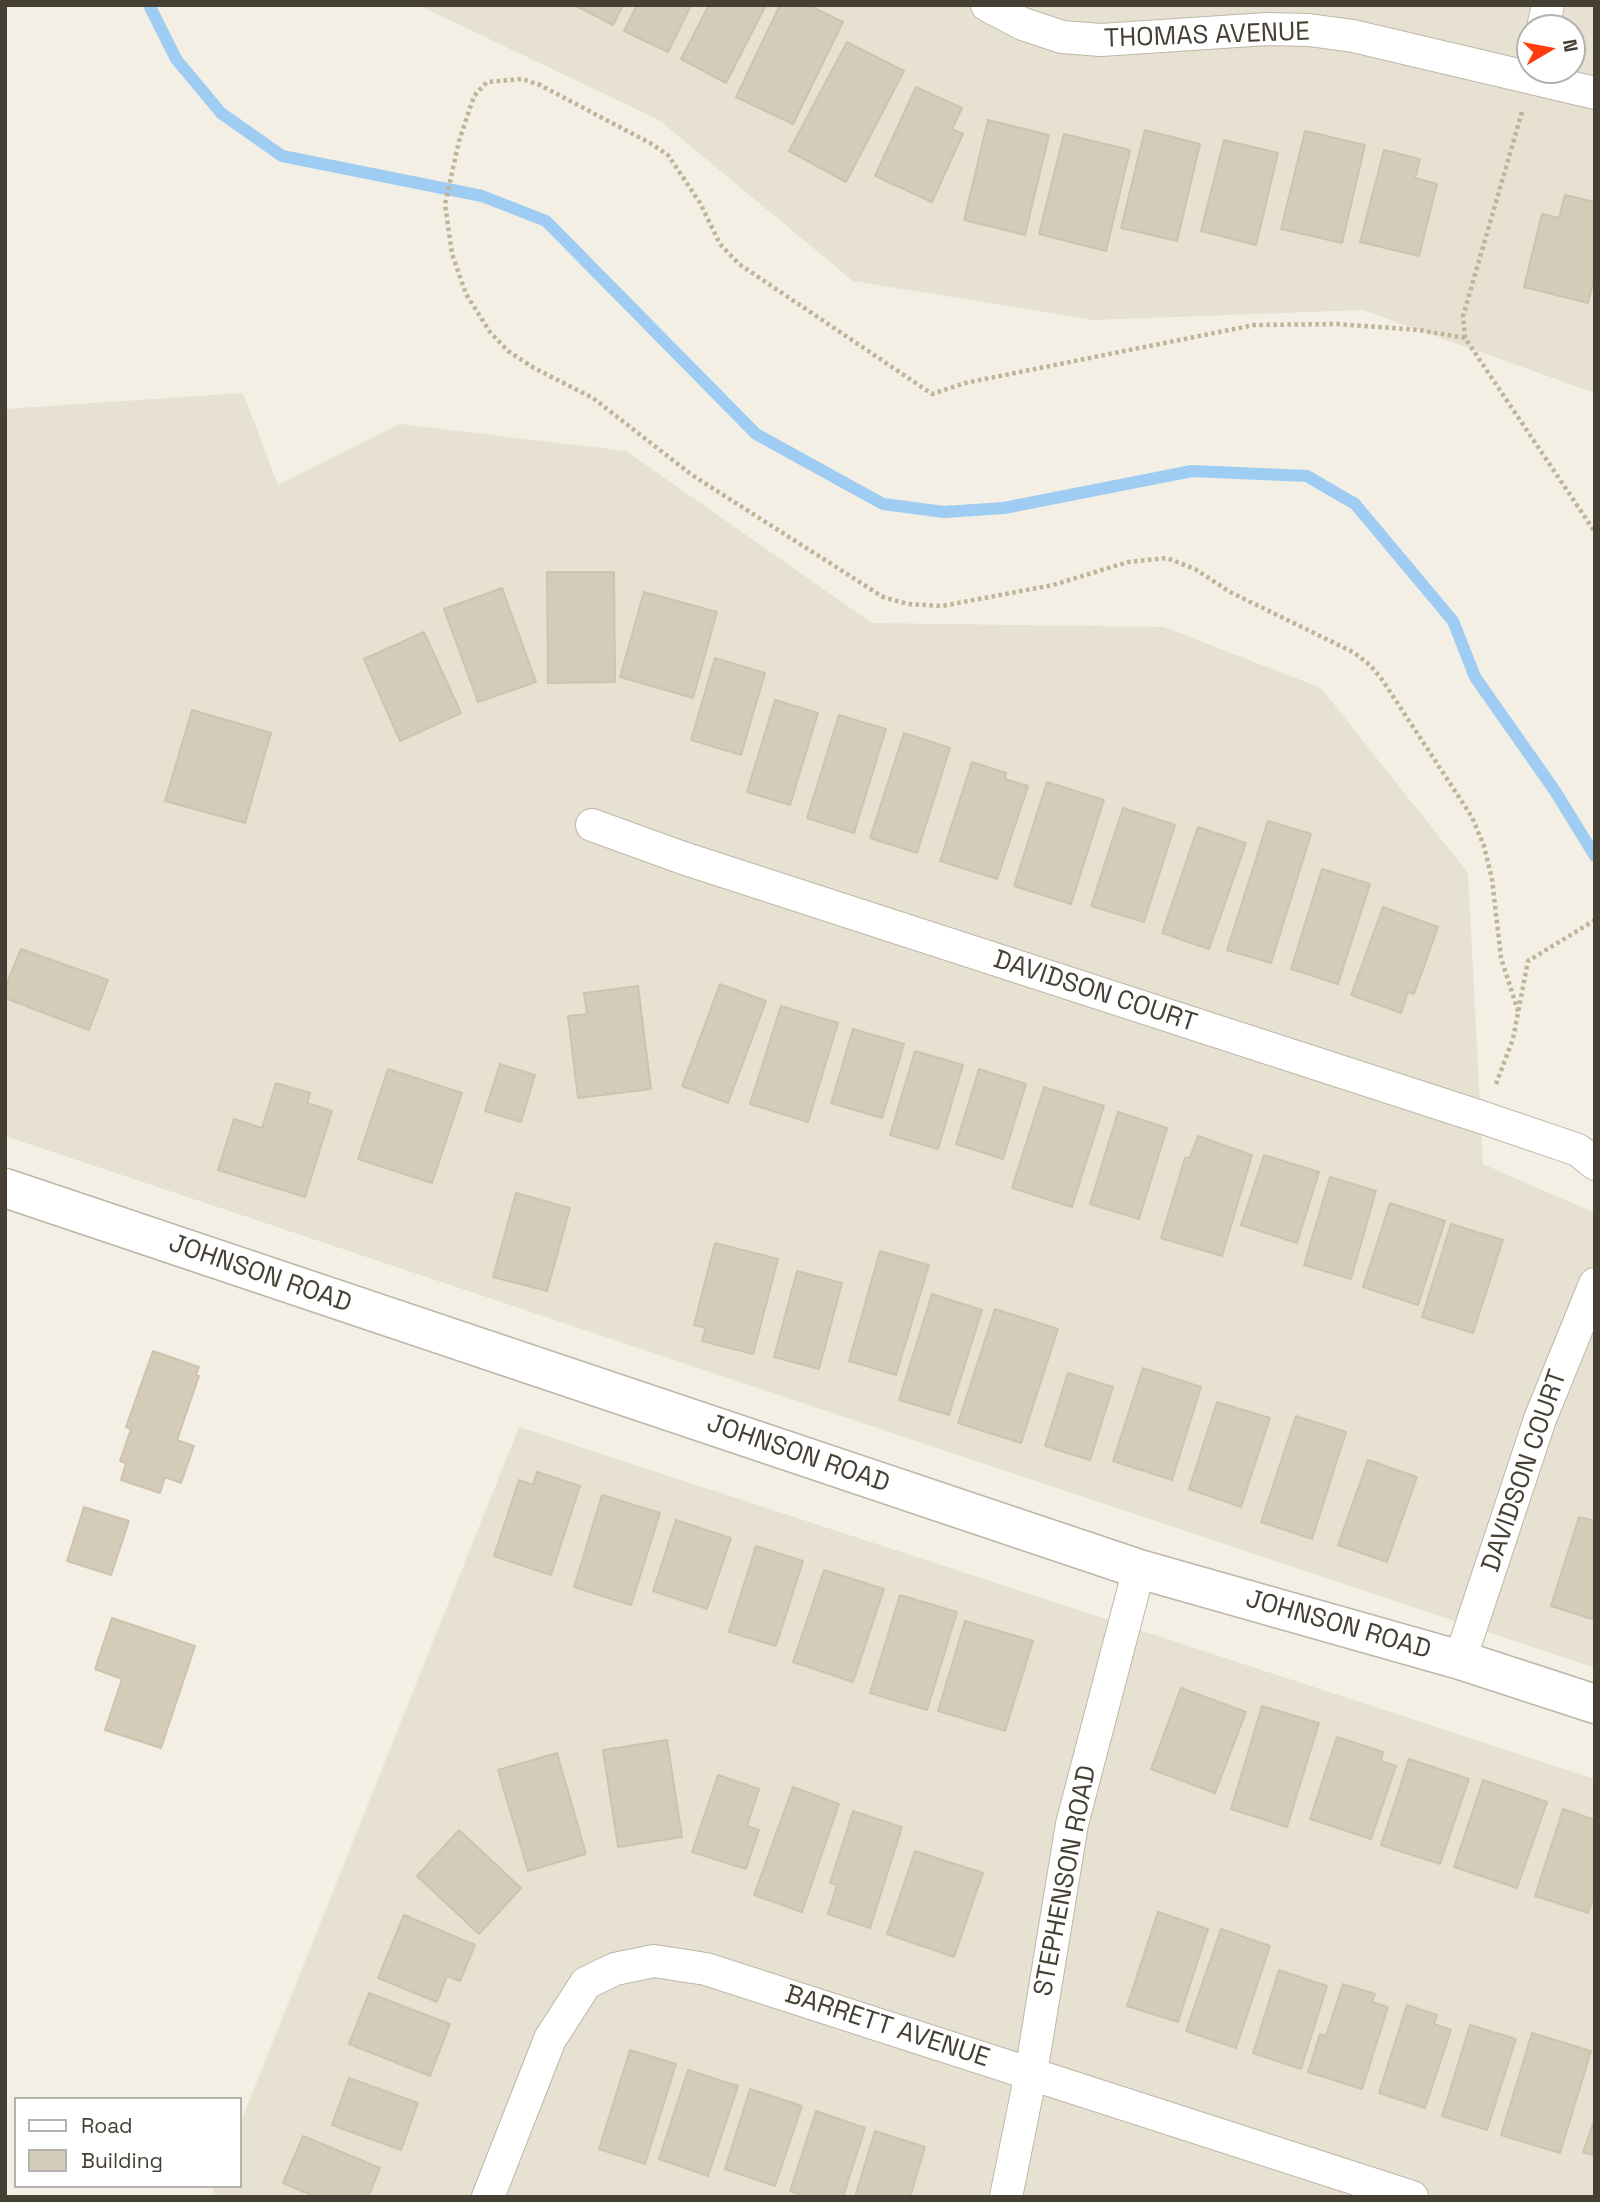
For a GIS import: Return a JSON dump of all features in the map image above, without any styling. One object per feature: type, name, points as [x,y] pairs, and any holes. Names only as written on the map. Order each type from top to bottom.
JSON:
[{"type":"street","name":"THOMAS AVENUE","points":[[987,5],[1023,24],[1062,37],[1101,40],[1267,29],[1310,30],[1353,36],[1516,70]]},
{"type":"street","name":"THOMAS AVENUE","points":[[1566,84],[1595,93]]},
{"type":"street","name":"DAVIDSON COURT","points":[[592,825],[696,863],[1484,1118],[1578,1150],[1595,1164]]},
{"type":"street","name":"JOHNSON ROAD","points":[[5,1188],[1139,1569],[1460,1660],[1595,1704]]},
{"type":"street","name":"DAVIDSON COURT","points":[[1460,1660],[1540,1419],[1595,1284]]},
{"type":"street","name":"STEPHENSON ROAD","points":[[1006,2197],[1031,2073],[1072,1824],[1139,1569]]},
{"type":"street","name":"BARRETT AVENUE","points":[[488,2197],[550,2039],[586,1983],[615,1969],[654,1961],[706,1969],[1412,2197]]},
{"type":"path","points":[[1465,338],[1419,330],[1338,324],[1254,325],[965,383],[932,394],[739,264],[720,244],[679,169],[668,155],[638,136],[540,85],[522,79],[503,78],[487,82],[474,96],[459,141],[445,204],[452,254],[466,295],[489,332],[508,351],[534,368],[593,398],[692,475],[883,597],[908,604],[942,606],[1053,585],[1128,562],[1167,558],[1195,569],[1230,592],[1353,652],[1370,664],[1472,817],[1492,879],[1502,958],[1519,1014]]},
{"type":"path","points":[[1530,84],[1463,316],[1465,338],[1595,532]]},
{"type":"path","points":[[1484,1118],[1519,1014],[1528,961],[1595,920]]},
{"type":"shaded area","points":[[418,5],[1595,5],[1595,393],[1363,310],[1094,320],[853,281],[659,120]]},
{"type":"shaded area","points":[[243,393],[278,485],[400,424],[626,451],[872,623],[1164,627],[1321,688],[1468,873],[1483,1164],[1595,1213],[1595,1668],[5,1136],[5,409]]},
{"type":"shaded area","points":[[519,1427],[1595,1779],[1595,2197],[211,2197],[214,2188],[242,2188],[242,2119]]},
{"type":"building","points":[[574,5],[623,5],[613,25]]},
{"type":"building","points":[[637,5],[691,5],[668,52],[624,31]]},
{"type":"building","points":[[709,5],[766,5],[726,83],[681,59]]},
{"type":"building","points":[[780,5],[808,5],[843,22],[793,124],[736,97]]},
{"type":"building","points":[[847,42],[904,71],[846,182],[789,151]]},
{"type":"building","points":[[916,87],[962,108],[952,129],[963,134],[932,202],[875,176]]},
{"type":"building","points":[[988,120],[1049,135],[1025,235],[964,220]]},
{"type":"building","points":[[1145,130],[1200,144],[1177,241],[1121,228]]},
{"type":"building","points":[[1305,131],[1365,145],[1342,243],[1281,229]]},
{"type":"building","points":[[1064,134],[1130,150],[1106,251],[1039,234]]},
{"type":"building","points":[[1224,140],[1278,153],[1256,245],[1201,231]]},
{"type":"building","points":[[1384,150],[1420,159],[1415,178],[1437,184],[1419,256],[1360,242]]},
{"type":"building","points":[[1565,195],[1595,202],[1595,275],[1588,303],[1524,287],[1542,214],[1559,218]]},
{"type":"building","points":[[547,572],[614,572],[615,682],[548,683]]},
{"type":"building","points":[[502,588],[536,682],[478,702],[444,609]]},
{"type":"building","points":[[644,592],[717,612],[693,698],[620,677]]},
{"type":"building","points":[[424,632],[461,713],[400,741],[364,659]]},
{"type":"building","points":[[715,658],[765,673],[741,755],[691,740]]},
{"type":"building","points":[[775,700],[818,713],[790,805],[747,792]]},
{"type":"building","points":[[192,710],[271,733],[245,823],[165,801]]},
{"type":"building","points":[[839,715],[886,729],[854,833],[807,818]]},
{"type":"building","points":[[904,733],[950,748],[917,853],[870,838]]},
{"type":"building","points":[[972,762],[1006,773],[1005,779],[1028,786],[997,879],[940,861]]},
{"type":"building","points":[[1047,782],[1104,800],[1071,904],[1014,886]]},
{"type":"building","points":[[1123,808],[1175,825],[1144,922],[1091,906]]},
{"type":"building","points":[[1268,821],[1311,834],[1271,963],[1227,950]]},
{"type":"building","points":[[1198,827],[1246,843],[1209,949],[1162,933]]},
{"type":"building","points":[[1322,869],[1370,884],[1338,984],[1291,969]]},
{"type":"building","points":[[1383,907],[1438,927],[1414,994],[1408,992],[1401,1013],[1351,995]]},
{"type":"building","points":[[21,949],[108,980],[89,1030],[5,998],[5,988]]},
{"type":"building","points":[[720,984],[766,1001],[728,1103],[682,1086]]},
{"type":"building","points":[[638,986],[651,1089],[578,1098],[568,1016],[587,1014],[584,993]]},
{"type":"building","points":[[781,1006],[838,1023],[808,1122],[750,1104]]},
{"type":"building","points":[[853,1029],[904,1044],[882,1118],[831,1103]]},
{"type":"building","points":[[915,1051],[963,1065],[938,1149],[890,1135]]},
{"type":"building","points":[[500,1064],[535,1075],[521,1122],[485,1111]]},
{"type":"building","points":[[388,1069],[462,1093],[432,1183],[358,1159]]},
{"type":"building","points":[[979,1069],[1026,1084],[1003,1159],[956,1144]]},
{"type":"building","points":[[276,1083],[310,1093],[307,1103],[332,1111],[305,1197],[218,1170],[234,1119],[262,1128]]},
{"type":"building","points":[[1044,1087],[1104,1106],[1072,1207],[1012,1188]]},
{"type":"building","points":[[1118,1112],[1167,1128],[1139,1219],[1090,1204]]},
{"type":"building","points":[[1198,1136],[1252,1155],[1222,1256],[1161,1238],[1185,1158],[1190,1157]]},
{"type":"building","points":[[1264,1155],[1319,1172],[1297,1243],[1241,1225]]},
{"type":"building","points":[[1330,1177],[1376,1191],[1351,1279],[1304,1265]]},
{"type":"building","points":[[516,1193],[570,1208],[547,1291],[493,1277]]},
{"type":"building","points":[[1390,1203],[1445,1221],[1418,1305],[1363,1287]]},
{"type":"building","points":[[1451,1224],[1503,1240],[1473,1333],[1422,1317]]},
{"type":"building","points":[[715,1243],[778,1259],[753,1354],[702,1341],[706,1328],[694,1325]]},
{"type":"building","points":[[880,1251],[929,1265],[896,1375],[849,1361]]},
{"type":"building","points":[[797,1271],[842,1283],[819,1369],[774,1357]]},
{"type":"building","points":[[932,1294],[982,1310],[949,1415],[899,1400]]},
{"type":"building","points":[[995,1309],[1058,1329],[1021,1443],[958,1423]]},
{"type":"building","points":[[153,1351],[199,1367],[196,1375],[199,1376],[177,1440],[194,1446],[181,1483],[165,1477],[160,1493],[121,1480],[126,1463],[120,1461],[131,1429],[126,1427]]},
{"type":"building","points":[[1143,1368],[1201,1387],[1172,1480],[1113,1461]]},
{"type":"building","points":[[1068,1373],[1113,1387],[1090,1460],[1045,1446]]},
{"type":"building","points":[[1217,1402],[1270,1418],[1241,1507],[1189,1489]]},
{"type":"building","points":[[1296,1416],[1346,1432],[1312,1539],[1261,1522]]},
{"type":"building","points":[[1368,1460],[1417,1477],[1387,1562],[1338,1545]]},
{"type":"building","points":[[537,1472],[580,1486],[551,1575],[494,1556],[519,1480],[533,1485]]},
{"type":"building","points":[[602,1495],[660,1513],[631,1605],[574,1587]]},
{"type":"building","points":[[84,1507],[129,1521],[111,1575],[67,1561]]},
{"type":"building","points":[[1579,1517],[1595,1521],[1595,1620],[1551,1606]]},
{"type":"building","points":[[676,1520],[731,1538],[707,1609],[653,1591]]},
{"type":"building","points":[[756,1546],[803,1561],[776,1646],[729,1632]]},
{"type":"building","points":[[824,1570],[884,1589],[853,1682],[793,1662]]},
{"type":"building","points":[[900,1595],[957,1612],[927,1710],[870,1693]]},
{"type":"building","points":[[112,1618],[195,1646],[161,1748],[105,1730],[122,1679],[95,1669]]},
{"type":"building","points":[[965,1621],[1033,1641],[1005,1731],[938,1711]]},
{"type":"building","points":[[1181,1688],[1246,1712],[1215,1793],[1151,1769]]},
{"type":"building","points":[[1262,1706],[1319,1723],[1287,1827],[1231,1809]]},
{"type":"building","points":[[1337,1737],[1383,1752],[1381,1761],[1396,1766],[1371,1839],[1310,1819]]},
{"type":"building","points":[[667,1740],[682,1837],[618,1847],[603,1750]]},
{"type":"building","points":[[557,1753],[586,1854],[528,1871],[498,1770]]},
{"type":"building","points":[[1409,1759],[1469,1779],[1440,1864],[1381,1845]]},
{"type":"building","points":[[718,1775],[759,1789],[747,1826],[759,1830],[746,1869],[692,1852]]},
{"type":"building","points":[[1483,1780],[1547,1802],[1517,1888],[1454,1867]]},
{"type":"building","points":[[793,1787],[839,1804],[802,1912],[754,1895]]},
{"type":"building","points":[[1563,1809],[1595,1820],[1595,1894],[1588,1913],[1535,1896]]},
{"type":"building","points":[[853,1811],[902,1827],[870,1928],[828,1914],[837,1885],[830,1883]]},
{"type":"building","points":[[459,1830],[521,1888],[479,1934],[417,1876]]},
{"type":"building","points":[[915,1851],[983,1873],[954,1957],[887,1934]]},
{"type":"building","points":[[1158,1912],[1208,1929],[1178,2022],[1127,2006]]},
{"type":"building","points":[[404,1915],[475,1945],[460,1981],[447,1976],[437,2002],[378,1978]]},
{"type":"building","points":[[1221,1929],[1270,1946],[1236,2048],[1186,2031]]},
{"type":"building","points":[[1279,1970],[1327,1986],[1301,2069],[1253,2053]]},
{"type":"building","points":[[1343,1984],[1375,1994],[1372,2002],[1388,2007],[1362,2089],[1308,2072],[1320,2034],[1326,2036]]},
{"type":"building","points":[[369,1993],[450,2024],[430,2076],[349,2044]]},
{"type":"building","points":[[1407,2005],[1437,2015],[1434,2024],[1451,2030],[1425,2108],[1379,2093]]},
{"type":"building","points":[[1470,2025],[1516,2039],[1487,2130],[1442,2116]]},
{"type":"building","points":[[1532,2033],[1591,2051],[1560,2153],[1501,2135]]},
{"type":"building","points":[[630,2050],[676,2064],[645,2164],[599,2149]]},
{"type":"building","points":[[688,2070],[738,2086],[708,2176],[659,2159]]},
{"type":"building","points":[[349,2078],[418,2103],[401,2150],[332,2125]]},
{"type":"building","points":[[750,2089],[802,2106],[775,2186],[725,2169]]},
{"type":"building","points":[[816,2111],[865,2128],[843,2197],[807,2197],[790,2191]]},
{"type":"building","points":[[1595,2118],[1595,2156],[1583,2152]]},
{"type":"building","points":[[875,2131],[925,2147],[910,2197],[855,2197]]},
{"type":"building","points":[[303,2136],[380,2168],[368,2197],[316,2197],[283,2183]]},
{"type":"waterway","points":[[149,5],[176,59],[221,113],[282,156],[482,196],[546,221],[756,434],[883,504],[944,512],[1004,508],[1192,471],[1307,476],[1355,504],[1453,621],[1475,677],[1555,791],[1595,856]]}]
